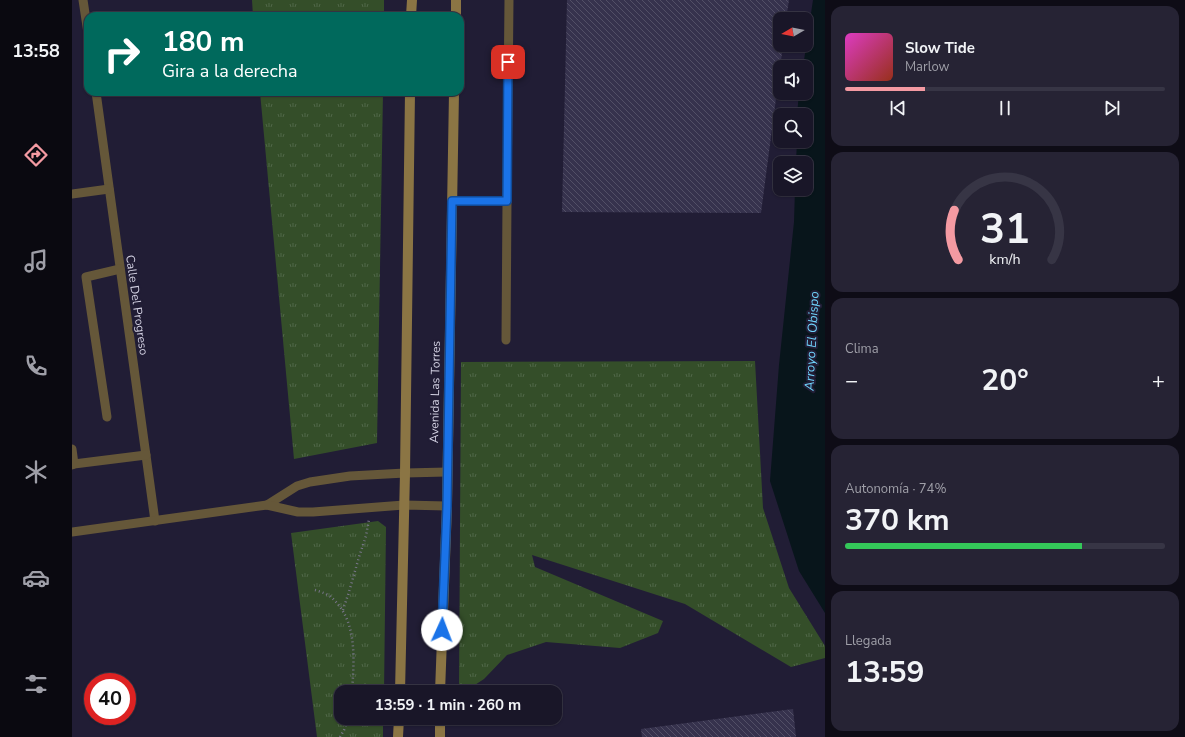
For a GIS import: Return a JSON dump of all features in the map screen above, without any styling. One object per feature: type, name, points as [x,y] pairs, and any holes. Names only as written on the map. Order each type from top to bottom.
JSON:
[{"type":"street","points":[[412,0],[412,12]]},
{"type":"street","points":[[456,0],[456,12]]},
{"type":"street","points":[[400,685],[405,472],[410,96]]},
{"type":"street","name":"Avenida Las Torres","points":[[440,685],[447,506],[454,96]]},
{"type":"street","points":[[398,737],[399,725]]},
{"type":"street","points":[[440,725],[440,737]]},
{"type":"lane","points":[[84,0],[85,12]]},
{"type":"lane","points":[[506,340],[509,0]]},
{"type":"lane","name":"Calle Del Progreso","points":[[97,96],[155,521]]},
{"type":"lane","points":[[72,194],[110,189]]},
{"type":"lane","points":[[452,201],[507,201]]},
{"type":"lane","points":[[107,417],[86,277],[120,269]]},
{"type":"lane","points":[[72,449],[73,464],[146,455]]},
{"type":"lane","points":[[267,505],[297,486],[310,482],[350,476],[405,472],[447,472]]},
{"type":"lane","points":[[72,532],[267,505],[298,512],[404,505],[447,506]]},
{"type":"path","points":[[343,610],[366,536],[371,508]]},
{"type":"path","points":[[315,590],[332,597],[343,610],[352,638],[352,685]]},
{"type":"path","points":[[340,737],[346,725]]},
{"type":"green space","points":[[252,0],[384,0],[384,12],[253,12]]},
{"type":"green space","points":[[260,96],[383,96],[377,443],[294,459]]},
{"type":"green space","points":[[755,361],[763,508],[789,588],[825,646],[825,658],[791,667],[685,604],[532,555],[535,567],[663,621],[658,633],[620,648],[546,642],[507,655],[484,679],[475,685],[459,685],[461,362]]},
{"type":"green space","points":[[378,521],[386,527],[384,685],[334,685],[334,725],[383,725],[383,737],[317,737],[291,533]]},
{"type":"water","name":"Arroyo El Obispo","points":[[813,0],[825,0],[825,613],[799,571],[770,481],[779,365],[794,222],[795,196],[813,196],[813,156],[796,156],[797,148],[813,148],[813,108],[798,108],[798,100],[813,100],[813,60],[804,60],[805,52],[813,52],[813,12],[811,12]]},
{"type":"building","points":[[567,0],[789,0],[787,12],[773,12],[773,52],[782,52],[781,60],[773,60],[773,100],[776,100],[775,108],[773,108],[773,121],[761,213],[562,212]]},
{"type":"building","points":[[793,709],[796,737],[642,737],[641,729]]},
{"type":"route","points":[[442,630],[447,506],[452,201],[507,201],[508,62]]}]
